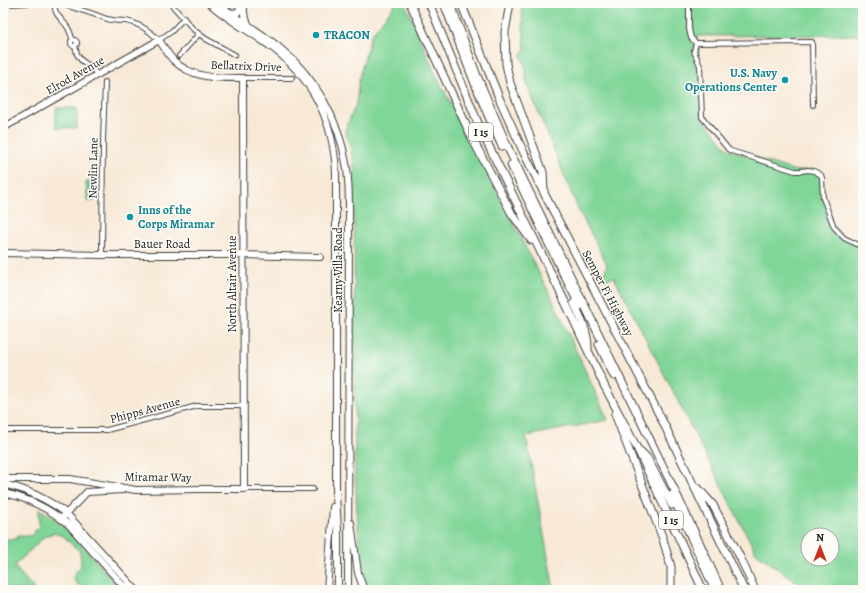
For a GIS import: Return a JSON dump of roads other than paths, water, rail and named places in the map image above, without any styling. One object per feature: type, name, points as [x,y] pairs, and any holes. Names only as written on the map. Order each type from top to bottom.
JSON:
[{"type":"highway","points":[[410,3],[473,140],[512,214],[542,256]]},
{"type":"highway","name":"I 15","points":[[429,3],[480,128],[568,308],[605,388],[638,450],[703,590]]},
{"type":"highway","points":[[444,3],[490,122],[667,483],[715,590]]},
{"type":"highway","points":[[450,3],[477,76],[508,148],[674,487],[721,590]]},
{"type":"highway","name":"Semper Fi Highway","points":[[461,3],[500,100],[524,153],[662,420],[744,590]]},
{"type":"highway","points":[[510,3],[505,32],[506,64],[510,83],[543,172],[545,195]]},
{"type":"highway","points":[[568,282],[573,301],[584,325],[588,341],[589,354]]},
{"type":"highway","points":[[605,388],[663,539],[671,567],[671,590]]},
{"type":"highway","points":[[638,450],[648,458],[687,535],[694,543]]},
{"type":"highway","points":[[692,480],[713,505],[755,590]]},
{"type":"main road","name":"Kearny Villa Road","points":[[209,3],[275,50],[298,72],[307,83],[317,100],[326,118],[332,139],[336,174],[336,494],[338,530],[338,590]]},
{"type":"main road","name":"Kearny Villa Road","points":[[217,3],[283,50],[297,64],[313,84],[325,103],[332,117],[346,161],[350,211],[348,590]]},
{"type":"main road","points":[[228,11],[232,13],[238,12],[243,3]]},
{"type":"main road","points":[[243,3],[244,14],[249,26]]},
{"type":"main road","name":"Elrod Avenue","points":[[3,128],[159,40]]},
{"type":"main road","name":"Bellatrix Drive","points":[[159,40],[173,59],[182,67],[191,72],[202,76],[218,78],[243,78]]},
{"type":"main road","name":"North Altair Avenue","points":[[243,78],[244,489]]},
{"type":"main road","name":"Bauer Road","points":[[3,253],[320,257]]},
{"type":"main road","name":"Miramar Way","points":[[3,479],[70,478],[136,490],[244,489]]},
{"type":"main road","points":[[3,484],[29,491],[53,503],[66,513],[136,590]]},
{"type":"main road","points":[[60,519],[87,492],[136,490]]},
{"type":"main road","points":[[3,492],[33,502],[68,524],[127,590]]},
{"type":"main road","points":[[327,590],[336,494]]},
{"type":"main road","points":[[349,520],[352,524],[357,566],[364,590]]},
{"type":"street","points":[[11,4],[28,3]]},
{"type":"street","points":[[56,3],[55,11],[57,15],[68,28],[73,40],[77,42],[75,46],[77,54],[81,60],[92,68],[97,75]]},
{"type":"street","name":"Bellatrix Drive","points":[[56,3],[96,14],[118,22],[127,21],[149,31],[159,40]]},
{"type":"street","points":[[170,3],[194,30],[235,55]]},
{"type":"street","points":[[689,3],[689,29],[691,38],[696,43],[812,42],[813,105]]},
{"type":"street","points":[[159,40],[172,31],[184,18]]},
{"type":"street","points":[[179,56],[200,34]]},
{"type":"street","points":[[696,43],[694,51],[700,66],[702,117],[728,149],[730,151],[796,171],[808,170],[814,171],[821,175],[823,198],[834,226],[844,238],[863,247]]},
{"type":"street","name":"Bellatrix Drive","points":[[243,78],[292,78]]},
{"type":"street","name":"Newlin Lane","points":[[102,255],[105,82]]},
{"type":"street","name":"Phipps Avenue","points":[[3,430],[107,430],[198,406],[243,406]]},
{"type":"street","name":"Miramar Way","points":[[244,489],[313,489]]},
{"type":"place","name":"TRACON","points":[[316,35]]},
{"type":"place","name":"U.S. Navy Operations Center","points":[[785,80]]},
{"type":"place","name":"Inns of the Corps Miramar","points":[[130,217]]}]
